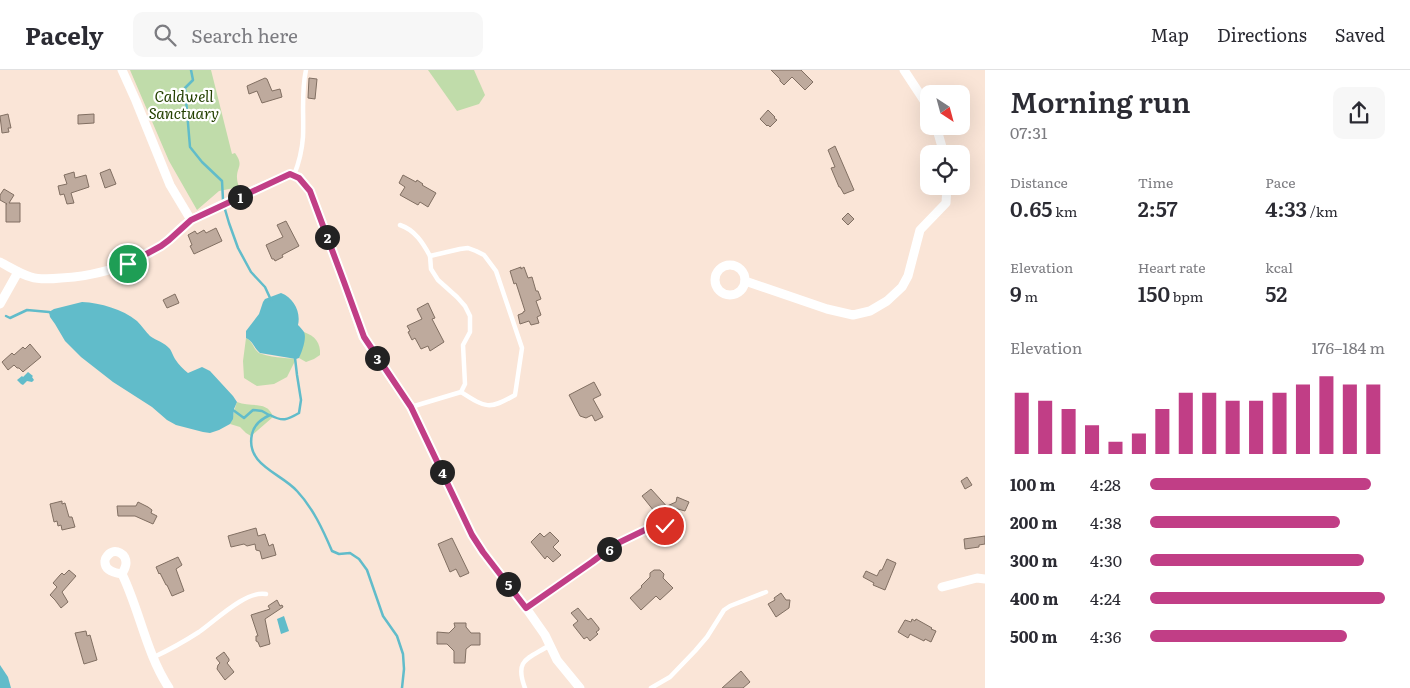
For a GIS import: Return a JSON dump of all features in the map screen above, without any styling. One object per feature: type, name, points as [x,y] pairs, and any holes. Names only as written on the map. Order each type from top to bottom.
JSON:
[{"type":"street","points":[[122,70],[170,185],[191,220]]},
{"type":"street","points":[[904,70],[920,94]]},
{"type":"street","points":[[0,262],[32,278],[51,279],[100,273],[128,264],[158,248],[191,220],[290,174],[299,178],[310,191],[364,337],[411,407],[472,535],[545,635],[557,660],[580,688]]},
{"type":"street","points":[[745,281],[827,310],[852,315],[870,311],[887,301],[902,288],[908,276],[920,230],[946,203],[946,195]]},
{"type":"street","points":[[0,304],[18,272]]},
{"type":"street","points":[[122,574],[131,592],[153,658],[169,688]]},
{"type":"street","points":[[942,587],[977,578],[985,579]]},
{"type":"lane","points":[[294,176],[301,153],[303,137],[303,94],[306,70]]},
{"type":"lane","points":[[400,225],[411,230],[418,238],[430,256],[431,269],[438,280],[465,306],[470,316],[470,332],[463,345],[466,384],[461,392],[411,407]]},
{"type":"lane","points":[[430,256],[468,248],[484,255],[498,276],[522,348],[515,396],[500,404],[491,406],[482,404],[461,392]]},
{"type":"lane","points":[[526,608],[616,544],[647,529],[665,526],[671,523],[678,515]]},
{"type":"lane","points":[[651,688],[670,677],[695,651],[707,637],[724,610],[766,592]]},
{"type":"lane","points":[[153,658],[198,632],[249,596],[260,593],[266,594]]},
{"type":"lane","points":[[525,688],[520,675],[524,661],[550,645]]},
{"type":"green space","name":"Caldwell Sanctuary","points":[[130,70],[211,70],[232,154],[235,153],[239,161],[237,178],[239,187],[219,191],[197,210],[169,161]]},
{"type":"green space","points":[[428,70],[474,70],[485,95],[479,104],[457,111]]},
{"type":"green space","points":[[304,332],[316,341],[320,351],[320,355],[306,362],[299,358]]},
{"type":"green space","points":[[246,338],[259,353],[296,359],[287,377],[274,384],[257,386],[244,378],[243,361]]},
{"type":"green space","points":[[237,402],[263,406],[271,412],[273,417],[251,436],[240,427],[230,424]]},
{"type":"water","points":[[281,293],[290,298],[296,306],[299,320],[298,325],[305,335],[305,341],[299,358],[296,359],[260,353],[246,338],[246,331],[259,314],[265,299]]},
{"type":"water","points":[[82,302],[111,307],[137,321],[150,336],[170,349],[174,358],[188,373],[202,367],[210,371],[237,402],[230,424],[210,433],[176,425],[113,382],[81,357],[65,341],[50,317],[49,312]]},
{"type":"water","points":[[28,372],[33,376],[34,380],[32,382],[27,381],[23,385],[17,380]]},
{"type":"water","points":[[284,616],[289,631],[281,634],[277,619]]},
{"type":"water","points":[[0,665],[8,677],[11,688],[0,688]]},
{"type":"building","points":[[771,70],[801,70],[813,82],[805,90],[792,77],[784,85]]},
{"type":"building","points":[[265,78],[272,91],[280,89],[282,97],[262,103],[257,91],[249,94],[247,86]]},
{"type":"building","points":[[309,78],[317,79],[315,99],[308,98]]},
{"type":"building","points":[[768,110],[777,120],[770,127],[760,119]]},
{"type":"building","points":[[8,114],[11,128],[8,128],[9,132],[2,133],[0,116]]},
{"type":"building","points":[[94,114],[94,123],[78,124],[78,115]]},
{"type":"building","points":[[835,146],[854,190],[844,194],[831,168],[835,167],[828,150]]},
{"type":"building","points":[[110,169],[116,184],[105,188],[100,173]]},
{"type":"building","points":[[74,172],[75,178],[86,175],[89,187],[71,193],[74,203],[67,204],[64,194],[60,195],[58,186],[67,184],[64,175]]},
{"type":"building","points":[[403,175],[416,182],[417,180],[436,193],[428,207],[420,202],[418,205],[400,195],[405,187],[399,183]]},
{"type":"building","points":[[4,189],[14,195],[9,203],[20,203],[20,222],[6,222],[7,204],[0,200],[0,195]]},
{"type":"building","points":[[848,213],[854,219],[848,225],[842,219]]},
{"type":"building","points":[[286,221],[299,246],[275,261],[272,259],[266,245],[283,237],[277,225]]},
{"type":"building","points":[[216,228],[222,241],[194,254],[188,235],[195,231],[197,234],[204,230],[206,233]]},
{"type":"building","points":[[521,267],[521,269],[524,267],[528,278],[532,277],[536,291],[538,291],[541,299],[536,301],[541,315],[537,317],[539,323],[531,325],[529,321],[520,324],[518,315],[525,311],[510,271]]},
{"type":"building","points":[[175,294],[179,303],[167,308],[163,300]]},
{"type":"building","points":[[428,303],[435,318],[432,319],[444,342],[430,351],[428,346],[421,349],[415,338],[412,340],[407,326],[422,319],[417,309]]},
{"type":"building","points":[[30,344],[41,357],[23,372],[14,365],[8,370],[2,362],[12,353],[14,355]]},
{"type":"building","points":[[594,382],[601,395],[593,399],[603,417],[595,421],[592,415],[586,418],[580,416],[569,395]]},
{"type":"building","points":[[967,477],[972,485],[965,489],[961,481]]},
{"type":"building","points":[[651,489],[670,510],[666,512],[664,522],[652,521],[654,511],[642,496]]},
{"type":"building","points":[[677,497],[689,502],[685,511],[667,506],[676,502]]},
{"type":"building","points":[[62,501],[62,504],[65,503],[69,517],[72,517],[75,527],[62,530],[61,525],[58,526],[57,521],[54,522],[50,504]]},
{"type":"building","points":[[138,502],[148,507],[152,510],[151,513],[157,516],[153,524],[135,516],[118,516],[117,506],[136,506]]},
{"type":"building","points":[[256,528],[258,536],[265,534],[269,546],[273,544],[276,555],[262,559],[260,551],[256,550],[255,544],[231,547],[228,536]]},
{"type":"building","points":[[550,532],[559,541],[553,547],[561,555],[553,562],[547,556],[545,559],[531,542],[540,533],[544,537]]},
{"type":"building","points":[[985,536],[985,544],[965,549],[964,539]]},
{"type":"building","points":[[452,538],[469,573],[460,577],[456,569],[450,572],[438,544]]},
{"type":"building","points":[[178,557],[182,565],[176,569],[184,591],[172,596],[156,567]]},
{"type":"building","points":[[887,559],[896,563],[885,590],[873,585],[874,583],[863,577],[866,571],[877,576]]},
{"type":"building","points":[[69,570],[76,576],[62,592],[68,602],[61,608],[50,595],[57,587],[53,583],[62,573],[64,575]]},
{"type":"building","points":[[654,570],[660,570],[664,574],[663,578],[673,588],[660,600],[656,596],[641,610],[630,598],[642,587],[650,577],[650,573]]},
{"type":"building","points":[[781,593],[786,600],[790,600],[789,608],[776,617],[768,604]]},
{"type":"building","points":[[277,600],[280,606],[282,605],[283,607],[265,619],[270,644],[260,647],[256,641],[256,636],[258,636],[251,615],[270,609],[268,606]]},
{"type":"building","points":[[578,608],[588,620],[591,618],[599,628],[596,632],[598,634],[590,641],[587,637],[584,639],[573,625],[578,621],[571,613]]},
{"type":"building","points":[[912,619],[915,621],[916,619],[936,631],[931,642],[925,639],[924,641],[910,634],[908,638],[898,632],[905,620],[911,622]]},
{"type":"building","points":[[454,623],[466,623],[466,627],[471,633],[480,633],[480,645],[471,645],[466,649],[465,663],[454,663],[454,651],[447,644],[437,644],[437,632],[449,633],[455,627]]},
{"type":"building","points":[[86,631],[87,636],[90,635],[97,660],[84,664],[75,633]]},
{"type":"building","points":[[224,652],[229,659],[227,663],[234,672],[225,680],[217,669],[220,663],[216,658]]},
{"type":"building","points":[[741,671],[750,682],[743,688],[722,688]]},
{"type":"waterway","points":[[191,70],[193,80],[185,88],[190,147],[202,162],[222,181],[223,200]]},
{"type":"waterway","points":[[224,206],[238,248],[251,272],[265,287],[271,300]]},
{"type":"waterway","points":[[6,316],[10,318],[27,310],[52,313]]},
{"type":"waterway","points":[[295,358],[301,400],[299,413],[285,419],[278,419],[270,415],[264,418],[254,427],[251,445],[259,461],[290,485],[303,498],[317,520],[332,551],[339,554],[350,553],[359,559],[367,570],[383,616],[397,636],[403,654],[402,688]]},
{"type":"waterway","points":[[233,410],[244,418],[253,410],[262,411],[269,415]]},
{"type":"route","points":[[128,264],[161,246],[191,220],[290,174],[299,178],[310,191],[364,337],[411,407],[472,535],[526,608],[616,544],[647,529],[665,526]]}]
